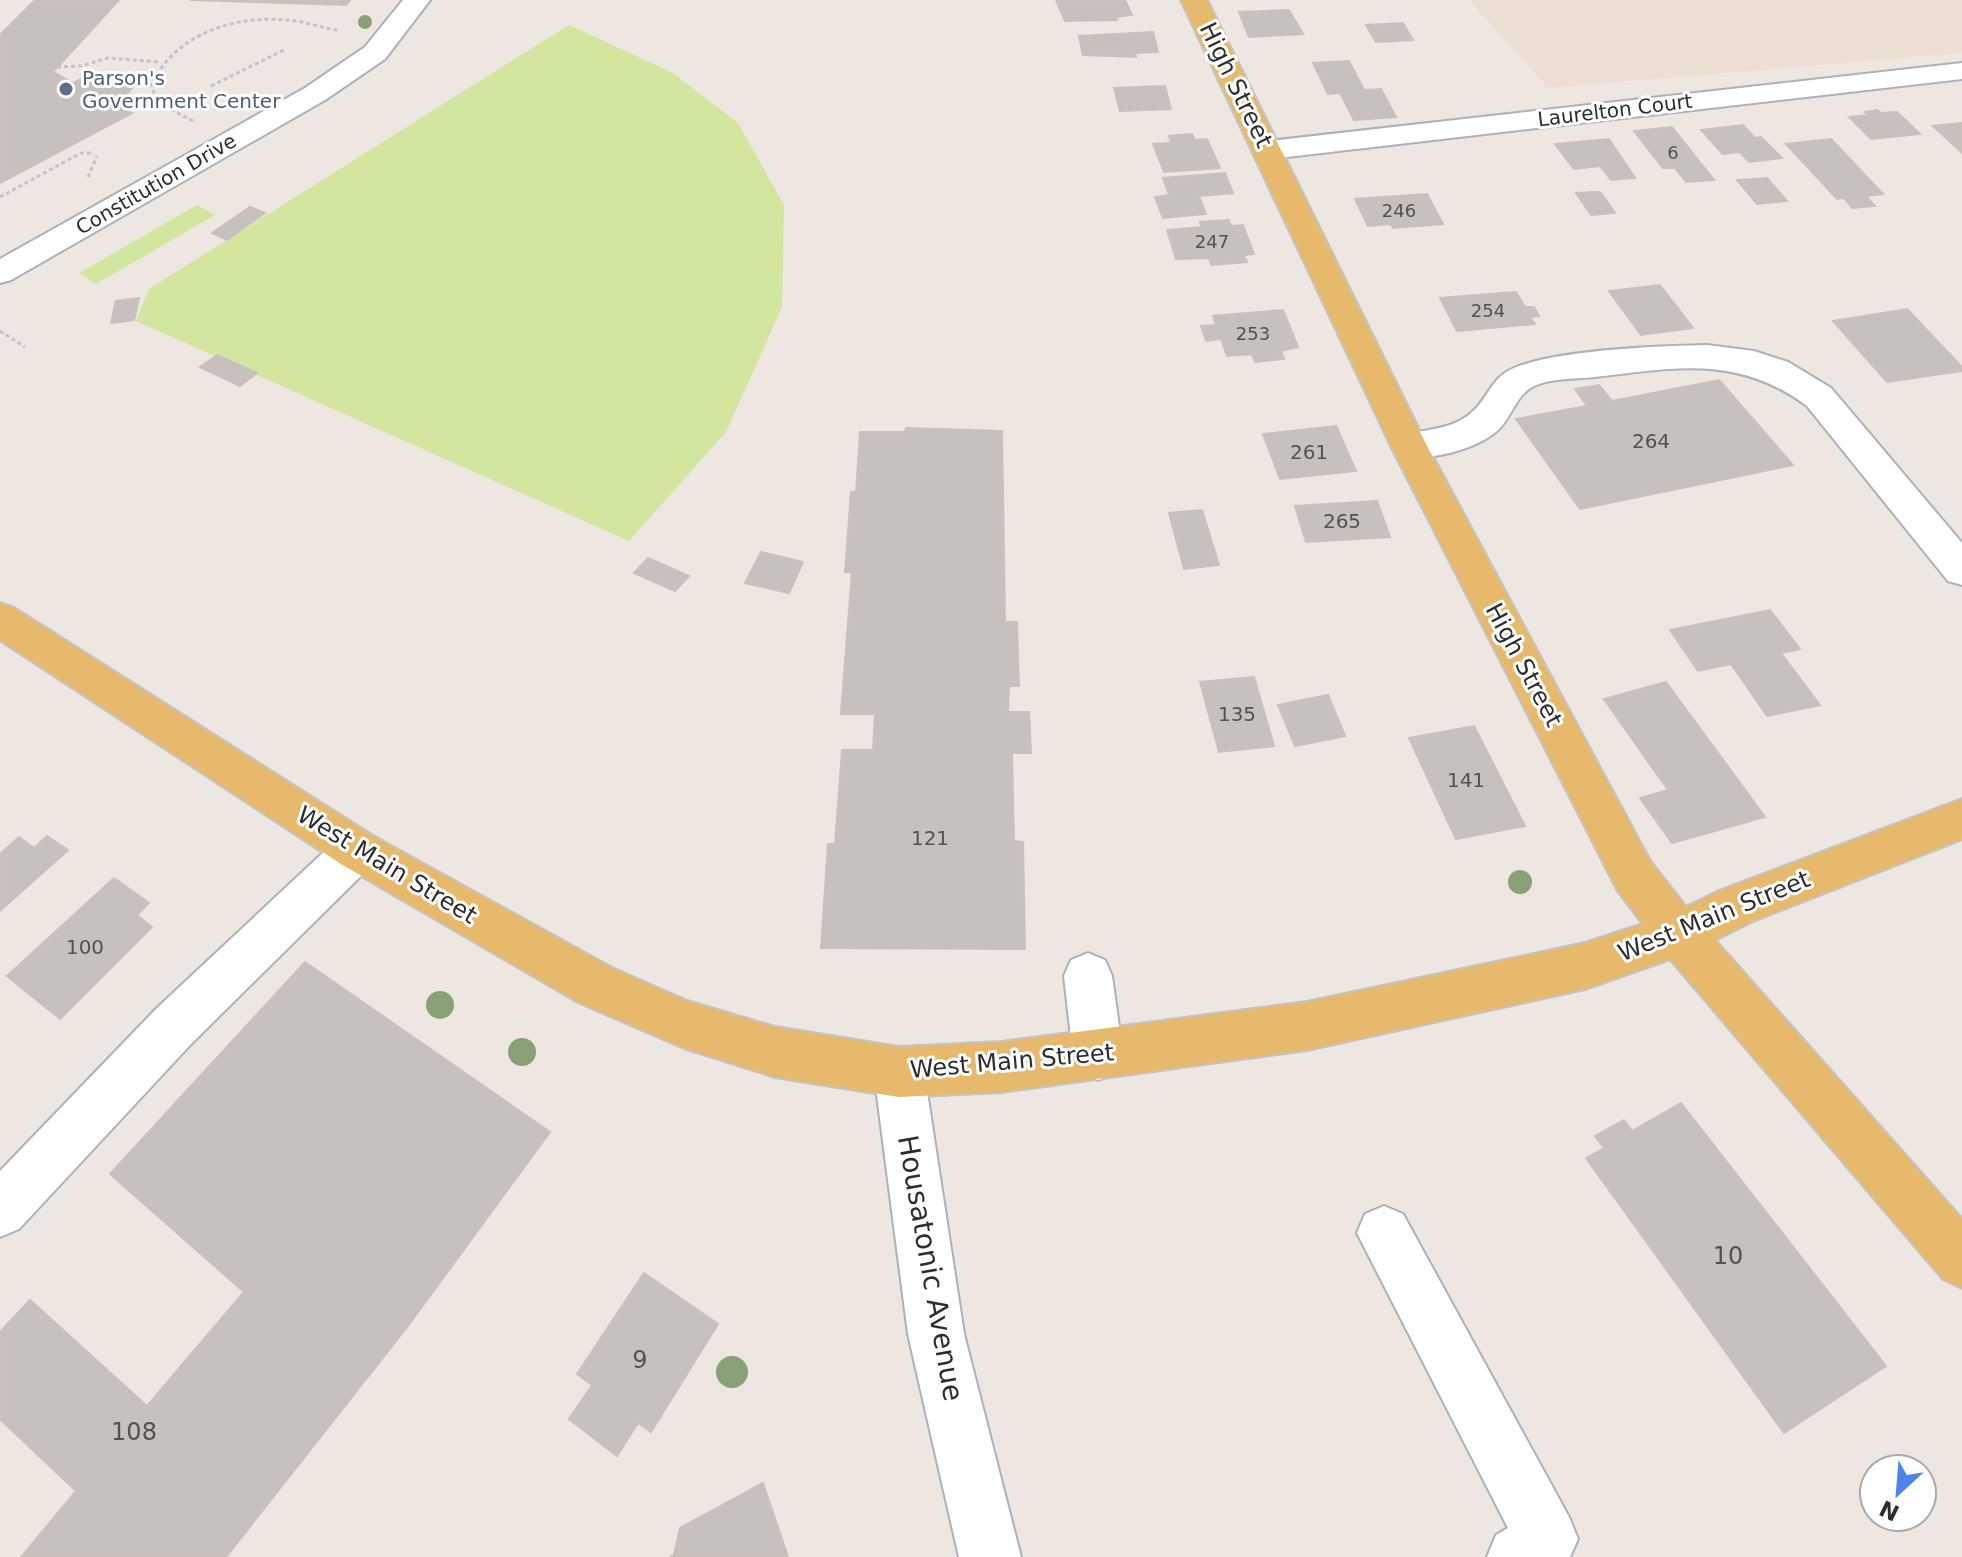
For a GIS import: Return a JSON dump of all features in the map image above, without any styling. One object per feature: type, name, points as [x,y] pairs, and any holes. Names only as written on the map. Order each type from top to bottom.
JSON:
[{"type":"main road","name":"High Street","points":[[1194,0],[1269,150],[1409,446],[1634,876],[1679,934],[1962,1260]]},
{"type":"main road","name":"West Main Street","points":[[0,619],[357,850],[595,985],[684,1024],[775,1052],[899,1072],[1001,1067],[1307,1026],[1585,966],[1679,934],[1736,906],[1962,819]]},
{"type":"street","name":"Constitution Drive","points":[[0,273],[315,94],[375,53],[417,0]]},
{"type":"street","name":"Laurelton Court","points":[[1269,150],[1962,71]]},
{"type":"street","points":[[1409,446],[1449,437],[1482,424],[1516,379],[1534,373],[1680,356],[1714,355],[1742,359],[1776,369],[1802,383],[1819,397],[1962,570]]},
{"type":"street","points":[[0,1210],[174,1026],[357,850]]},
{"type":"street","points":[[1088,976],[1098,1055]]},
{"type":"street","name":"Housatonic Avenue","points":[[899,1072],[936,1334],[990,1557]]},
{"type":"street","points":[[1384,1233],[1547,1539],[1518,1557]]},
{"type":"path","points":[[198,128],[193,121],[167,108],[154,96],[151,86],[160,62],[183,44],[232,25],[280,20],[309,24],[321,30]]},
{"type":"path","points":[[211,86],[286,49]]},
{"type":"path","points":[[57,67],[81,66],[108,58],[160,62]]},
{"type":"path","points":[[0,197],[81,153],[91,153]]},
{"type":"path","points":[[0,331],[25,347]]},
{"type":"shaded area","points":[[1469,0],[1962,0],[1962,53],[1548,88]]},
{"type":"green space","points":[[569,25],[673,73],[738,123],[784,205],[782,307],[726,432],[629,541],[136,321],[149,289]]},
{"type":"green space","points":[[197,205],[215,215],[96,284],[79,273]]},
{"type":"building","name":"Parson's Government Center","points":[[35,0],[119,0],[53,72],[73,83],[90,75],[123,73],[135,84],[112,104],[132,113],[0,183],[0,35]]},
{"type":"building","name":"Parson's Government Center","points":[[190,0],[350,0],[346,5]]},
{"type":"building","points":[[1056,0],[1125,0],[1132,15],[1116,17],[1117,20],[1065,21]]},
{"type":"building","points":[[1289,10],[1303,34],[1249,37],[1239,12]]},
{"type":"building","points":[[1403,23],[1413,40],[1376,42],[1366,25]]},
{"type":"building","points":[[1153,32],[1158,52],[1135,53],[1136,57],[1083,55],[1079,36]]},
{"type":"building","points":[[1349,61],[1364,90],[1381,89],[1396,117],[1354,120],[1340,93],[1328,94],[1313,63]]},
{"type":"building","points":[[1165,86],[1171,109],[1120,111],[1114,88]]},
{"type":"building","points":[[1877,110],[1881,113],[1897,112],[1920,134],[1871,139],[1849,117],[1869,115],[1865,112]]},
{"type":"building","points":[[1962,123],[1962,153],[1933,126]]},
{"type":"building","points":[[1743,125],[1755,138],[1761,137],[1782,158],[1749,162],[1740,152],[1723,154],[1701,130]]},
{"type":"building","points":[[1672,127],[1714,180],[1686,182],[1675,168],[1663,168],[1634,131]]},
{"type":"building","points":[[1192,134],[1195,140],[1207,139],[1220,168],[1164,172],[1153,144],[1171,143],[1169,136]]},
{"type":"building","points":[[1609,139],[1635,178],[1611,180],[1600,166],[1574,169],[1555,144]]},
{"type":"building","points":[[1831,139],[1883,194],[1866,196],[1875,206],[1852,208],[1844,198],[1837,199],[1786,144]]},
{"type":"building","points":[[1225,173],[1233,193],[1199,196],[1206,214],[1163,218],[1155,197],[1169,195],[1163,178]]},
{"type":"building","points":[[1767,178],[1787,201],[1757,204],[1737,180]]},
{"type":"building","points":[[1597,192],[1615,213],[1591,215],[1576,193]]},
{"type":"building","points":[[1427,194],[1443,224],[1393,228],[1391,224],[1368,226],[1355,199]]},
{"type":"building","points":[[250,207],[265,213],[227,240],[212,233]]},
{"type":"building","points":[[1229,220],[1231,226],[1243,225],[1254,254],[1244,255],[1247,262],[1211,265],[1209,258],[1176,259],[1167,230],[1202,227],[1200,222]]},
{"type":"building","points":[[1660,285],[1693,328],[1641,335],[1609,291]]},
{"type":"building","points":[[1516,292],[1525,307],[1534,307],[1539,316],[1530,317],[1535,324],[1457,331],[1440,298]]},
{"type":"building","points":[[139,298],[134,320],[111,323],[116,301]]},
{"type":"building","points":[[1907,309],[1962,367],[1962,371],[1887,382],[1833,321]]},
{"type":"building","points":[[1283,310],[1298,347],[1281,351],[1284,359],[1255,362],[1252,354],[1227,356],[1221,339],[1206,341],[1201,326],[1216,325],[1213,316]]},
{"type":"building","points":[[217,355],[257,373],[240,386],[200,367]]},
{"type":"building","points":[[1719,380],[1793,465],[1580,509],[1516,419],[1587,406],[1575,389],[1599,385],[1612,401]]},
{"type":"building","points":[[1336,426],[1356,471],[1280,479],[1263,434]]},
{"type":"building","points":[[906,428],[1002,431],[1005,622],[1017,622],[1019,686],[1009,686],[1008,712],[1029,712],[1031,753],[1012,753],[1014,841],[1023,842],[1025,949],[821,948],[828,844],[835,844],[842,750],[873,750],[875,714],[841,714],[852,572],[845,572],[851,492],[856,492],[860,432],[905,432]]},
{"type":"building","points":[[1377,501],[1390,537],[1306,542],[1295,506]]},
{"type":"building","points":[[1202,510],[1219,565],[1184,569],[1169,513]]},
{"type":"building","points":[[761,552],[803,562],[789,593],[745,583]]},
{"type":"building","points":[[648,558],[689,576],[675,591],[634,573]]},
{"type":"building","points":[[1770,610],[1800,649],[1781,653],[1820,705],[1767,716],[1731,664],[1698,671],[1670,630]]},
{"type":"building","points":[[1254,677],[1274,746],[1219,752],[1200,682]]},
{"type":"building","points":[[1666,682],[1765,817],[1672,843],[1640,798],[1668,790],[1604,699]]},
{"type":"building","points":[[1328,695],[1345,736],[1295,746],[1278,705]]},
{"type":"building","points":[[1474,726],[1525,826],[1456,839],[1409,738]]},
{"type":"building","points":[[47,836],[68,850],[0,911],[0,854],[19,837],[34,848]]},
{"type":"building","points":[[114,878],[149,903],[137,915],[152,927],[60,1019],[7,976]]},
{"type":"building","points":[[305,962],[550,1132],[408,1326],[226,1557],[21,1557],[76,1491],[0,1419],[0,1332],[30,1300],[147,1406],[244,1292],[110,1174]]},
{"type":"building","points":[[1681,1103],[1886,1366],[1784,1433],[1586,1158],[1604,1148],[1595,1136],[1624,1120],[1632,1131]]},
{"type":"building","points":[[644,1273],[718,1324],[651,1432],[638,1423],[617,1456],[569,1419],[592,1385],[577,1374]]},
{"type":"building","points":[[763,1483],[788,1557],[670,1557],[674,1555],[680,1528]]},
{"type":"place","name":"Parson's Government Center","points":[[66,89]]}]
